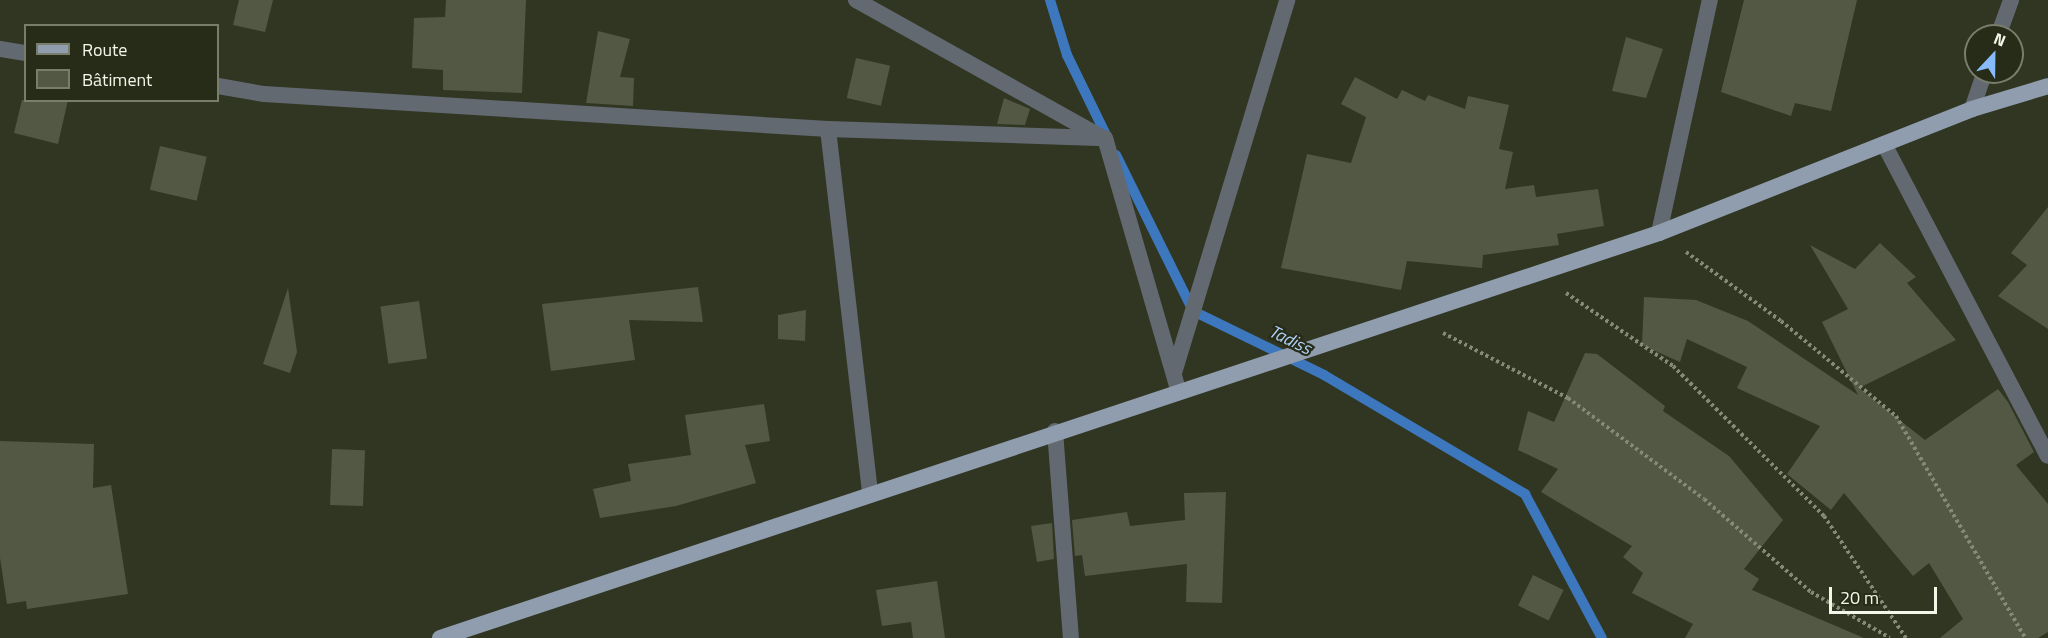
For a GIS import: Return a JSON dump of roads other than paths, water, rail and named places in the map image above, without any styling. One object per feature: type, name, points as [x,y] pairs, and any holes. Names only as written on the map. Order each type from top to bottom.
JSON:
[{"type":"main road","points":[[440,638],[1055,431],[1176,381],[1407,315],[1659,233],[1972,109],[2048,86]]},
{"type":"street","points":[[856,0],[1105,138],[1176,381]]},
{"type":"street","points":[[1176,381],[1287,0]]},
{"type":"street","points":[[1659,233],[1710,0]]},
{"type":"street","points":[[2002,24],[2010,0]]},
{"type":"street","points":[[0,49],[24,54]]},
{"type":"street","points":[[1972,109],[1981,84]]},
{"type":"street","points":[[219,86],[264,94],[828,129],[1105,138]]},
{"type":"street","points":[[828,129],[870,493]]},
{"type":"street","points":[[1884,144],[2048,456]]},
{"type":"street","points":[[1055,431],[1071,638]]},
{"type":"waterway","name":"Tadiss","points":[[1050,0],[1067,55],[1109,141]]},
{"type":"waterway","name":"Tadiss","points":[[1116,155],[1193,311],[1324,375],[1525,494],[1602,638]]}]
